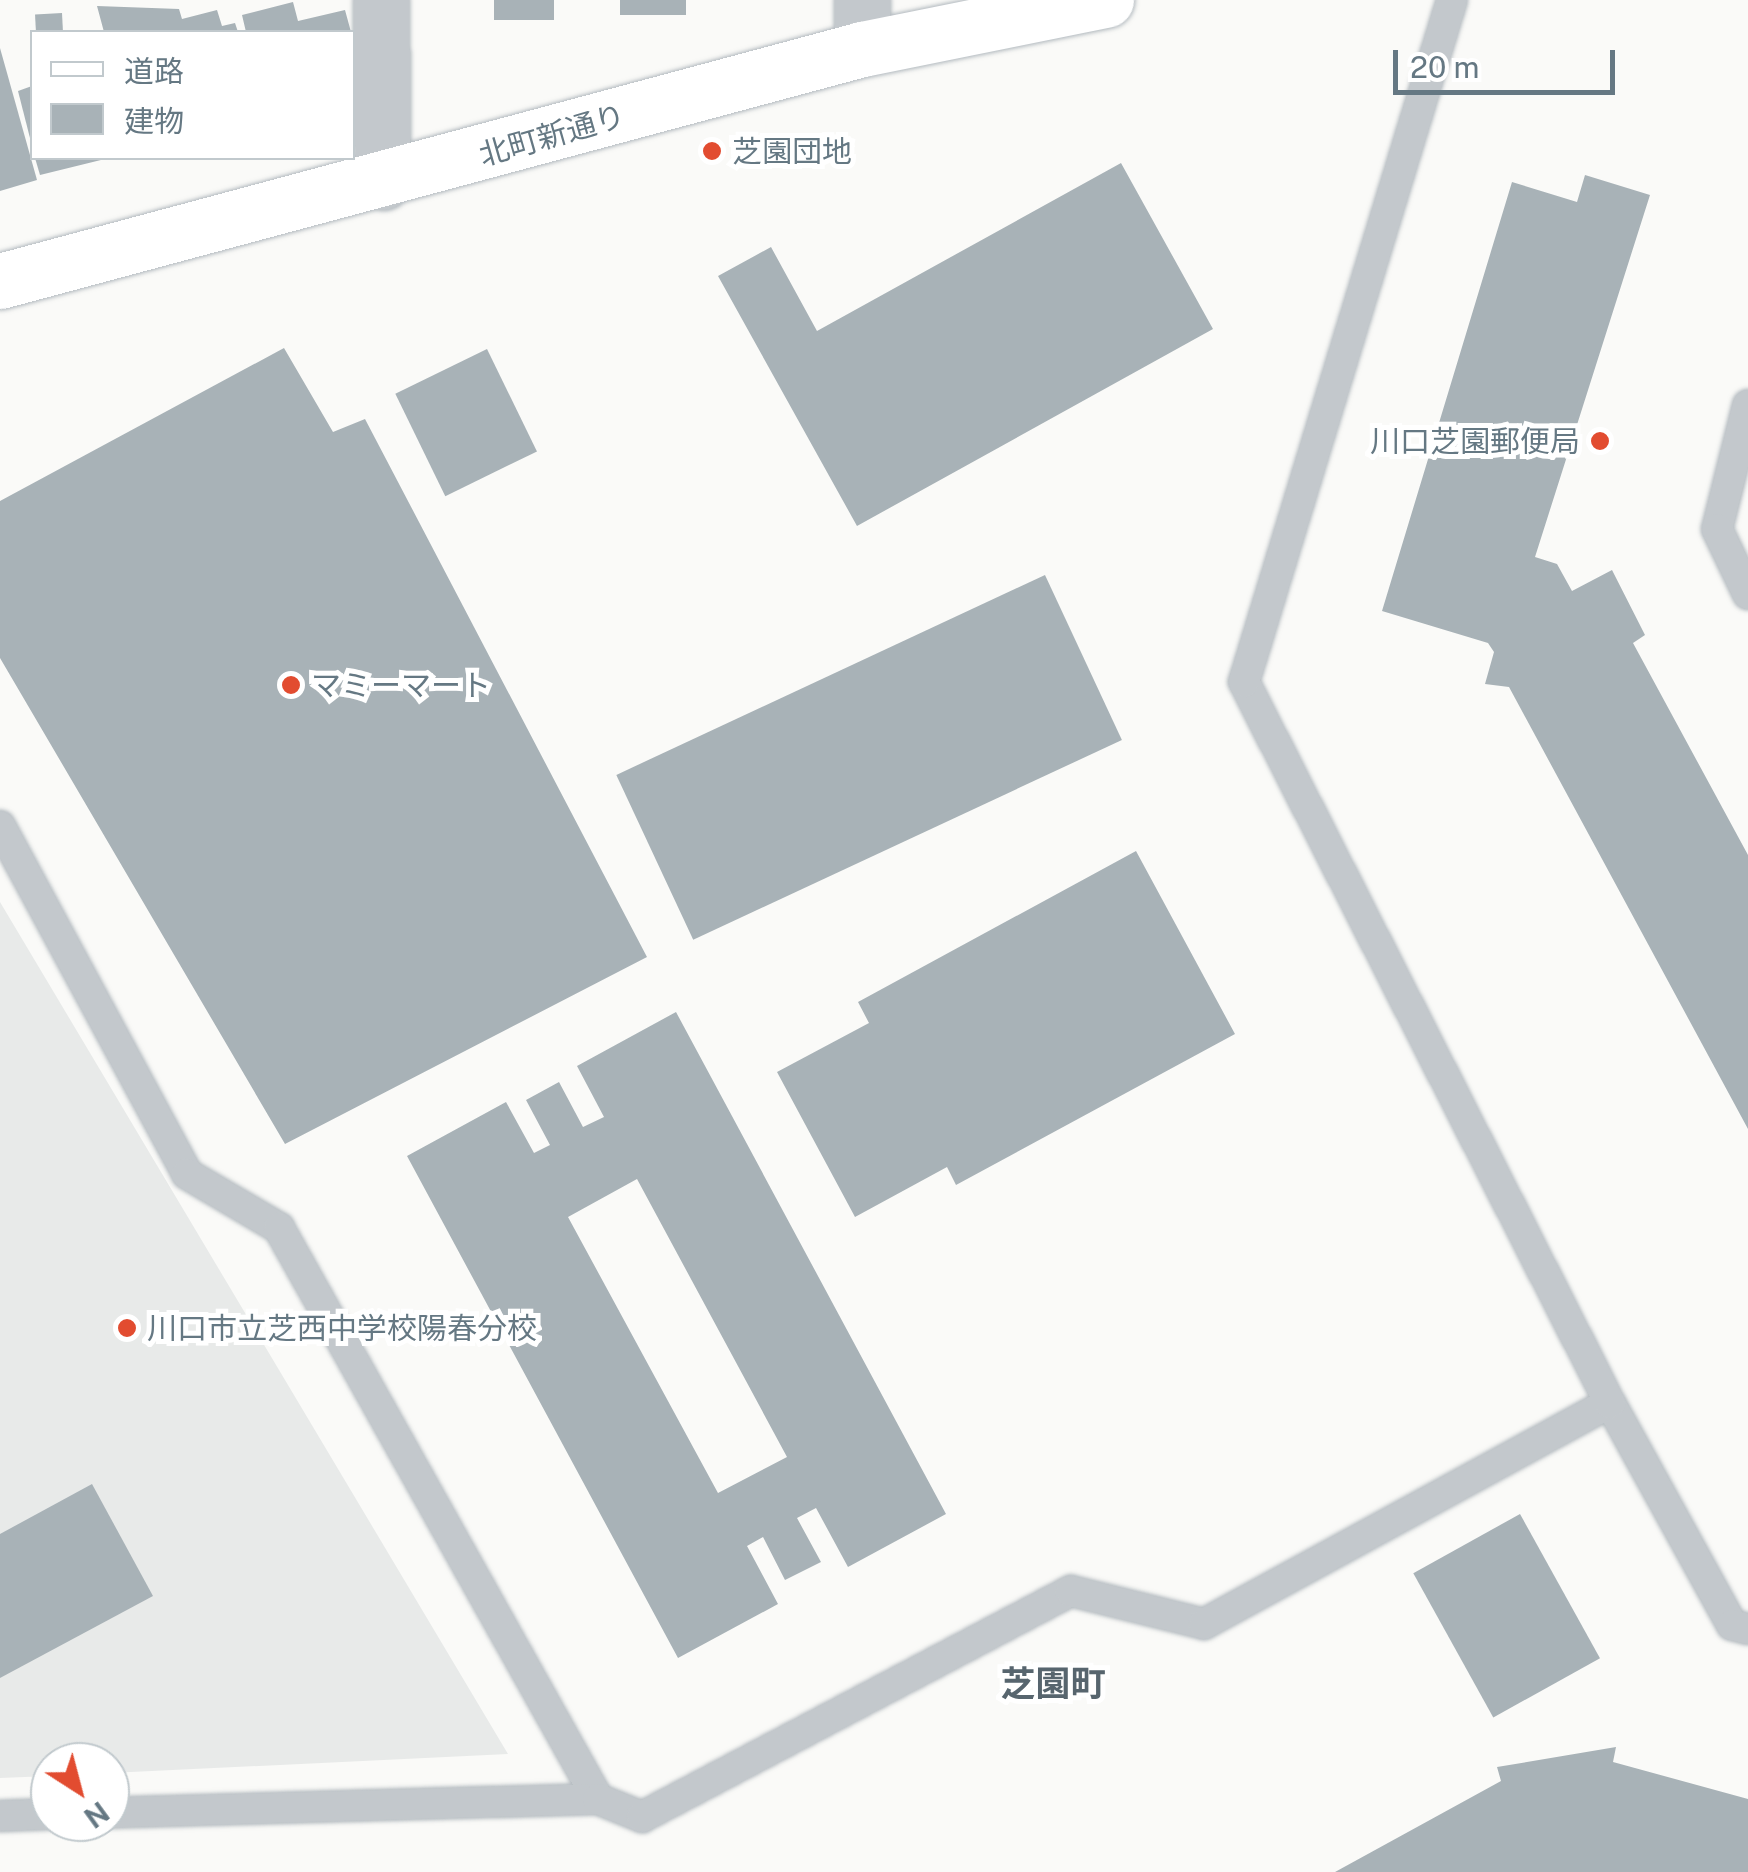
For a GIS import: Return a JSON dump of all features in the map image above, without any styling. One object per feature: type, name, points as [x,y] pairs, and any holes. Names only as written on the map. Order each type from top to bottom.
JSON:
[{"type":"street","points":[[381,0],[383,182]]},
{"type":"street","name":"北町新通り","points":[[0,281],[383,182],[862,24],[1106,0]]},
{"type":"lane","points":[[1452,0],[1244,682],[1610,1403],[1732,1625],[1748,1629]]},
{"type":"lane","points":[[1748,405],[1717,529],[1748,594]]},
{"type":"lane","points":[[0,826],[187,1174],[279,1228],[598,1799]]},
{"type":"lane","points":[[130,1812],[598,1799],[642,1817],[1071,1591],[1204,1624],[1610,1403]]},
{"type":"lane","points":[[0,1816],[30,1815]]},
{"type":"shaded area","name":"川口市立芝西中学校陽春分校","points":[[0,902],[508,1754],[130,1772],[130,1742],[30,1742],[30,1777],[0,1778]]},
{"type":"building","points":[[494,0],[554,0],[554,20],[494,20]]},
{"type":"building","points":[[620,0],[686,0],[686,15],[620,15]]},
{"type":"building","points":[[293,2],[298,21],[345,10],[350,30],[246,30],[242,15]]},
{"type":"building","points":[[97,6],[179,9],[182,19],[217,10],[222,26],[235,23],[237,30],[103,30]]},
{"type":"building","points":[[62,13],[63,30],[36,30],[35,14]]},
{"type":"building","points":[[0,48],[37,180],[0,191]]},
{"type":"building","points":[[30,87],[30,138],[18,91]]},
{"type":"building","points":[[36,160],[101,160],[40,175]]},
{"type":"building","points":[[1121,163],[1213,329],[857,526],[718,276],[771,247],[817,331]]},
{"type":"building","points":[[1585,175],[1650,195],[1535,557],[1557,564],[1572,591],[1612,570],[1645,635],[1633,643],[1748,855],[1748,1129],[1509,687],[1485,684],[1494,652],[1488,643],[1382,611],[1512,182],[1577,202]]},
{"type":"building","points":[[284,348],[333,432],[365,419],[647,957],[285,1144],[0,658],[0,501]]},
{"type":"building","points":[[487,349],[537,451],[445,496],[395,394]]},
{"type":"building","points":[[1045,575],[1122,740],[693,940],[616,775]]},
{"type":"building","points":[[1136,851],[1235,1034],[956,1185],[947,1167],[855,1217],[777,1072],[869,1023],[858,1002]]},
{"type":"building","points":[[676,1012],[946,1514],[848,1567],[816,1508],[797,1518],[821,1562],[785,1580],[763,1537],[747,1546],[778,1604],[678,1658],[407,1156],[506,1102],[534,1153],[550,1145],[526,1100],[559,1082],[583,1127],[604,1117],[577,1066]],"holes":[[[637,1179],[787,1457],[718,1493],[568,1217]]]},
{"type":"building","points":[[92,1484],[153,1596],[0,1678],[0,1534]]},
{"type":"building","points":[[1520,1514],[1600,1658],[1493,1717],[1413,1573]]},
{"type":"building","points":[[1616,1747],[1613,1762],[1748,1799],[1748,1872],[1335,1872],[1501,1781],[1497,1767]]},
{"type":"place","name":"芝園団地","points":[[712,151]]},
{"type":"place","name":"川口芝園郵便局","points":[[1600,441]]},
{"type":"place","name":"マミーマート","points":[[291,685]]},
{"type":"place","name":"川口市立芝西中学校陽春分校","points":[[127,1328]]},
{"type":"district","name":"芝園町","points":[[1053,1684]]}]
